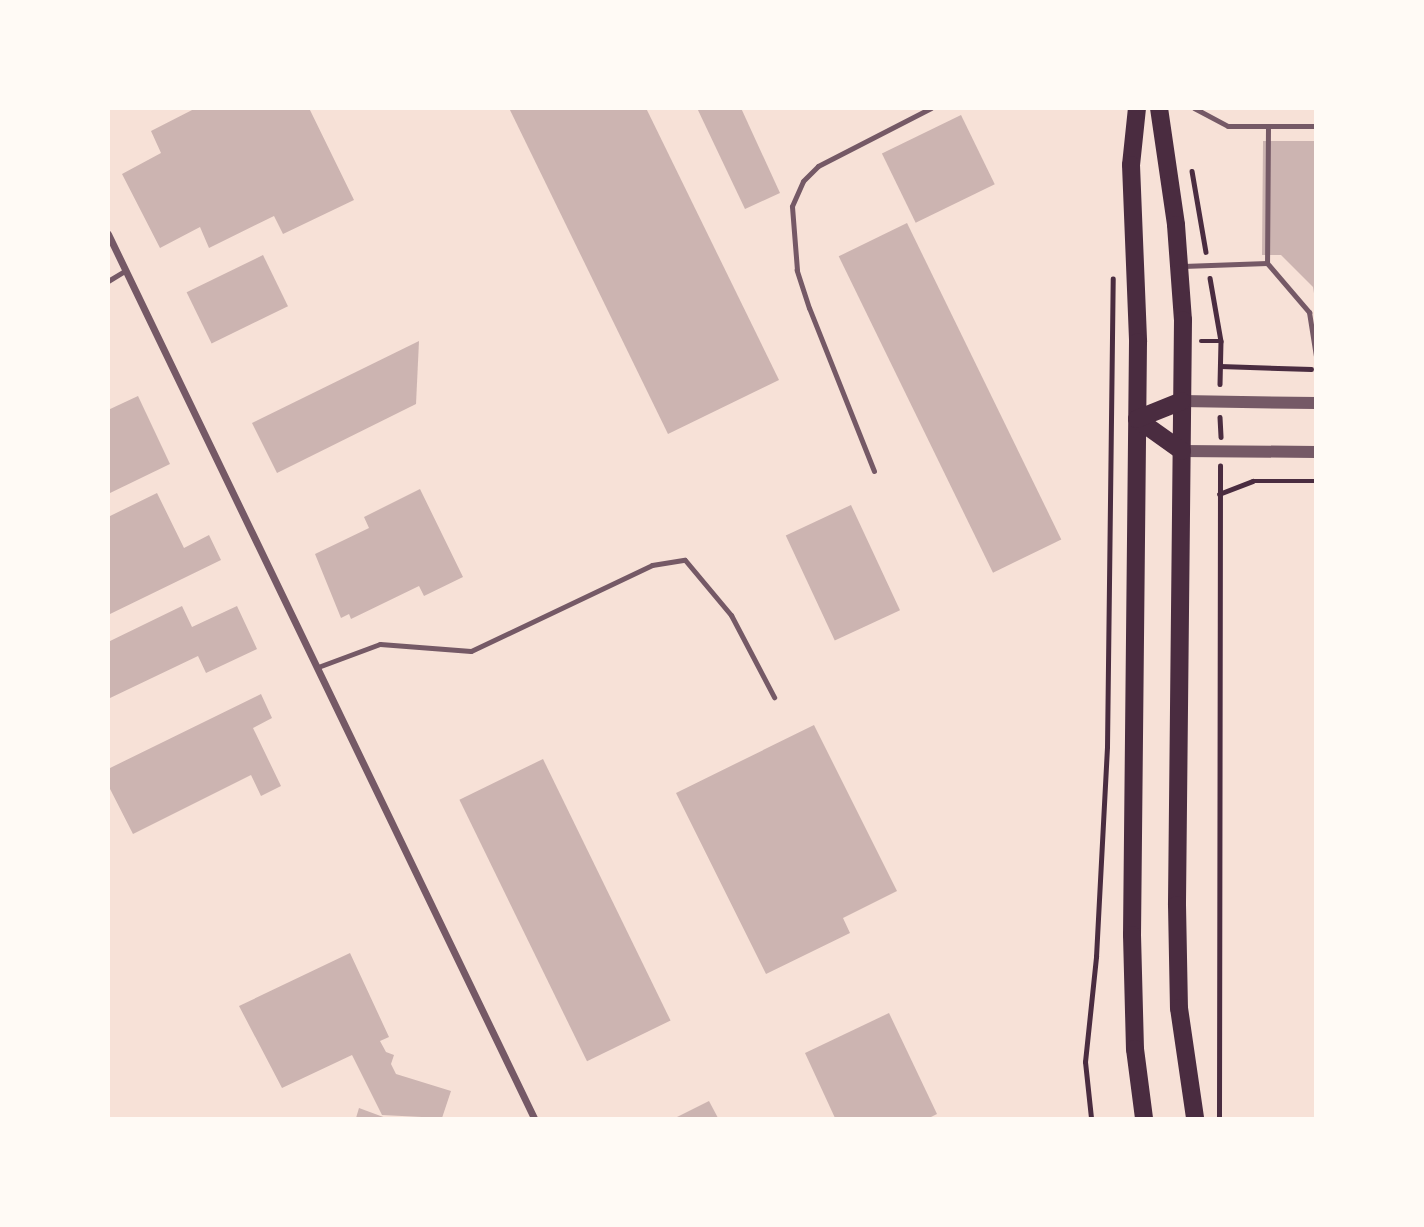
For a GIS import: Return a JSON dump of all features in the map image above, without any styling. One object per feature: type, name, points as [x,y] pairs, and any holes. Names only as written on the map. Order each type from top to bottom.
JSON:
[{"type":"main road","points":[[1137,108],[1131,165],[1137,419],[1133,1016],[1144,1118]]},
{"type":"main road","points":[[1159,108],[1181,267],[1179,1008],[1195,1118]]},
{"type":"main road","points":[[1137,419],[1182,401]]},
{"type":"main road","points":[[1137,419],[1182,451]]},
{"type":"street","points":[[108,234],[534,1118]]},
{"type":"street","points":[[1182,401],[1315,403]]},
{"type":"street","points":[[1182,451],[1315,452]]},
{"type":"lane","points":[[874,471],[797,271],[792,206],[803,181],[818,166],[931,108]]},
{"type":"lane","points":[[1194,108],[1228,126],[1315,126]]},
{"type":"lane","points":[[1268,126],[1267,264],[1312,312],[1315,356]]},
{"type":"lane","points":[[1181,267],[1267,264]]},
{"type":"lane","points":[[108,281],[126,270]]},
{"type":"lane","points":[[318,667],[380,644],[471,652],[652,565],[685,561],[731,615],[774,697]]},
{"type":"path","points":[[1190,160],[1221,341],[1220,380]]},
{"type":"path","points":[[1091,1118],[1085,1062],[1096,957],[1107,747],[1113,267]]},
{"type":"path","points":[[1194,341],[1221,341]]},
{"type":"path","points":[[1220,366],[1315,370]]},
{"type":"path","points":[[1220,420],[1221,438]]},
{"type":"path","points":[[1219,1118],[1220,478]]},
{"type":"path","points":[[1219,494],[1253,481],[1315,481]]},
{"type":"building","points":[[196,108],[309,108],[354,200],[283,234],[274,216],[209,248],[200,227],[160,248],[122,174],[161,153],[151,131]]},
{"type":"building","points":[[509,108],[646,108],[779,380],[668,434]]},
{"type":"building","points":[[697,108],[741,108],[780,193],[745,209]]},
{"type":"building","points":[[961,115],[995,184],[916,223],[882,154]]},
{"type":"building","points":[[1263,141],[1316,141],[1316,306],[1313,287],[1281,255],[1262,255]]},
{"type":"building","points":[[907,223],[1061,539],[993,573],[839,256]]},
{"type":"building","points":[[263,255],[288,306],[212,343],[187,292]]},
{"type":"building","points":[[419,341],[416,404],[277,473],[252,423]]},
{"type":"building","points":[[138,396],[170,464],[108,494],[108,410]]},
{"type":"building","points":[[420,489],[463,577],[424,596],[419,586],[351,619],[349,614],[341,618],[315,554],[369,528],[364,517]]},
{"type":"building","points":[[157,493],[184,548],[209,535],[221,560],[108,615],[108,517]]},
{"type":"building","points":[[851,505],[900,610],[835,641],[786,535]]},
{"type":"building","points":[[182,606],[192,627],[237,606],[257,649],[206,673],[198,656],[108,699],[108,642]]},
{"type":"building","points":[[261,694],[272,718],[253,728],[281,786],[261,796],[251,775],[133,834],[108,785],[108,769]]},
{"type":"building","points":[[814,725],[897,891],[843,918],[850,933],[766,974],[676,793]]},
{"type":"building","points":[[543,759],[671,1021],[587,1061],[459,800]]},
{"type":"building","points":[[350,953],[389,1037],[380,1041],[386,1052],[394,1055],[391,1064],[396,1074],[451,1091],[442,1118],[382,1115],[352,1055],[282,1088],[239,1006]]},
{"type":"building","points":[[889,1013],[937,1114],[929,1118],[835,1118],[805,1053]]},
{"type":"building","points":[[709,1101],[718,1118],[675,1118]]},
{"type":"building","points":[[359,1108],[386,1118],[356,1118]]}]
